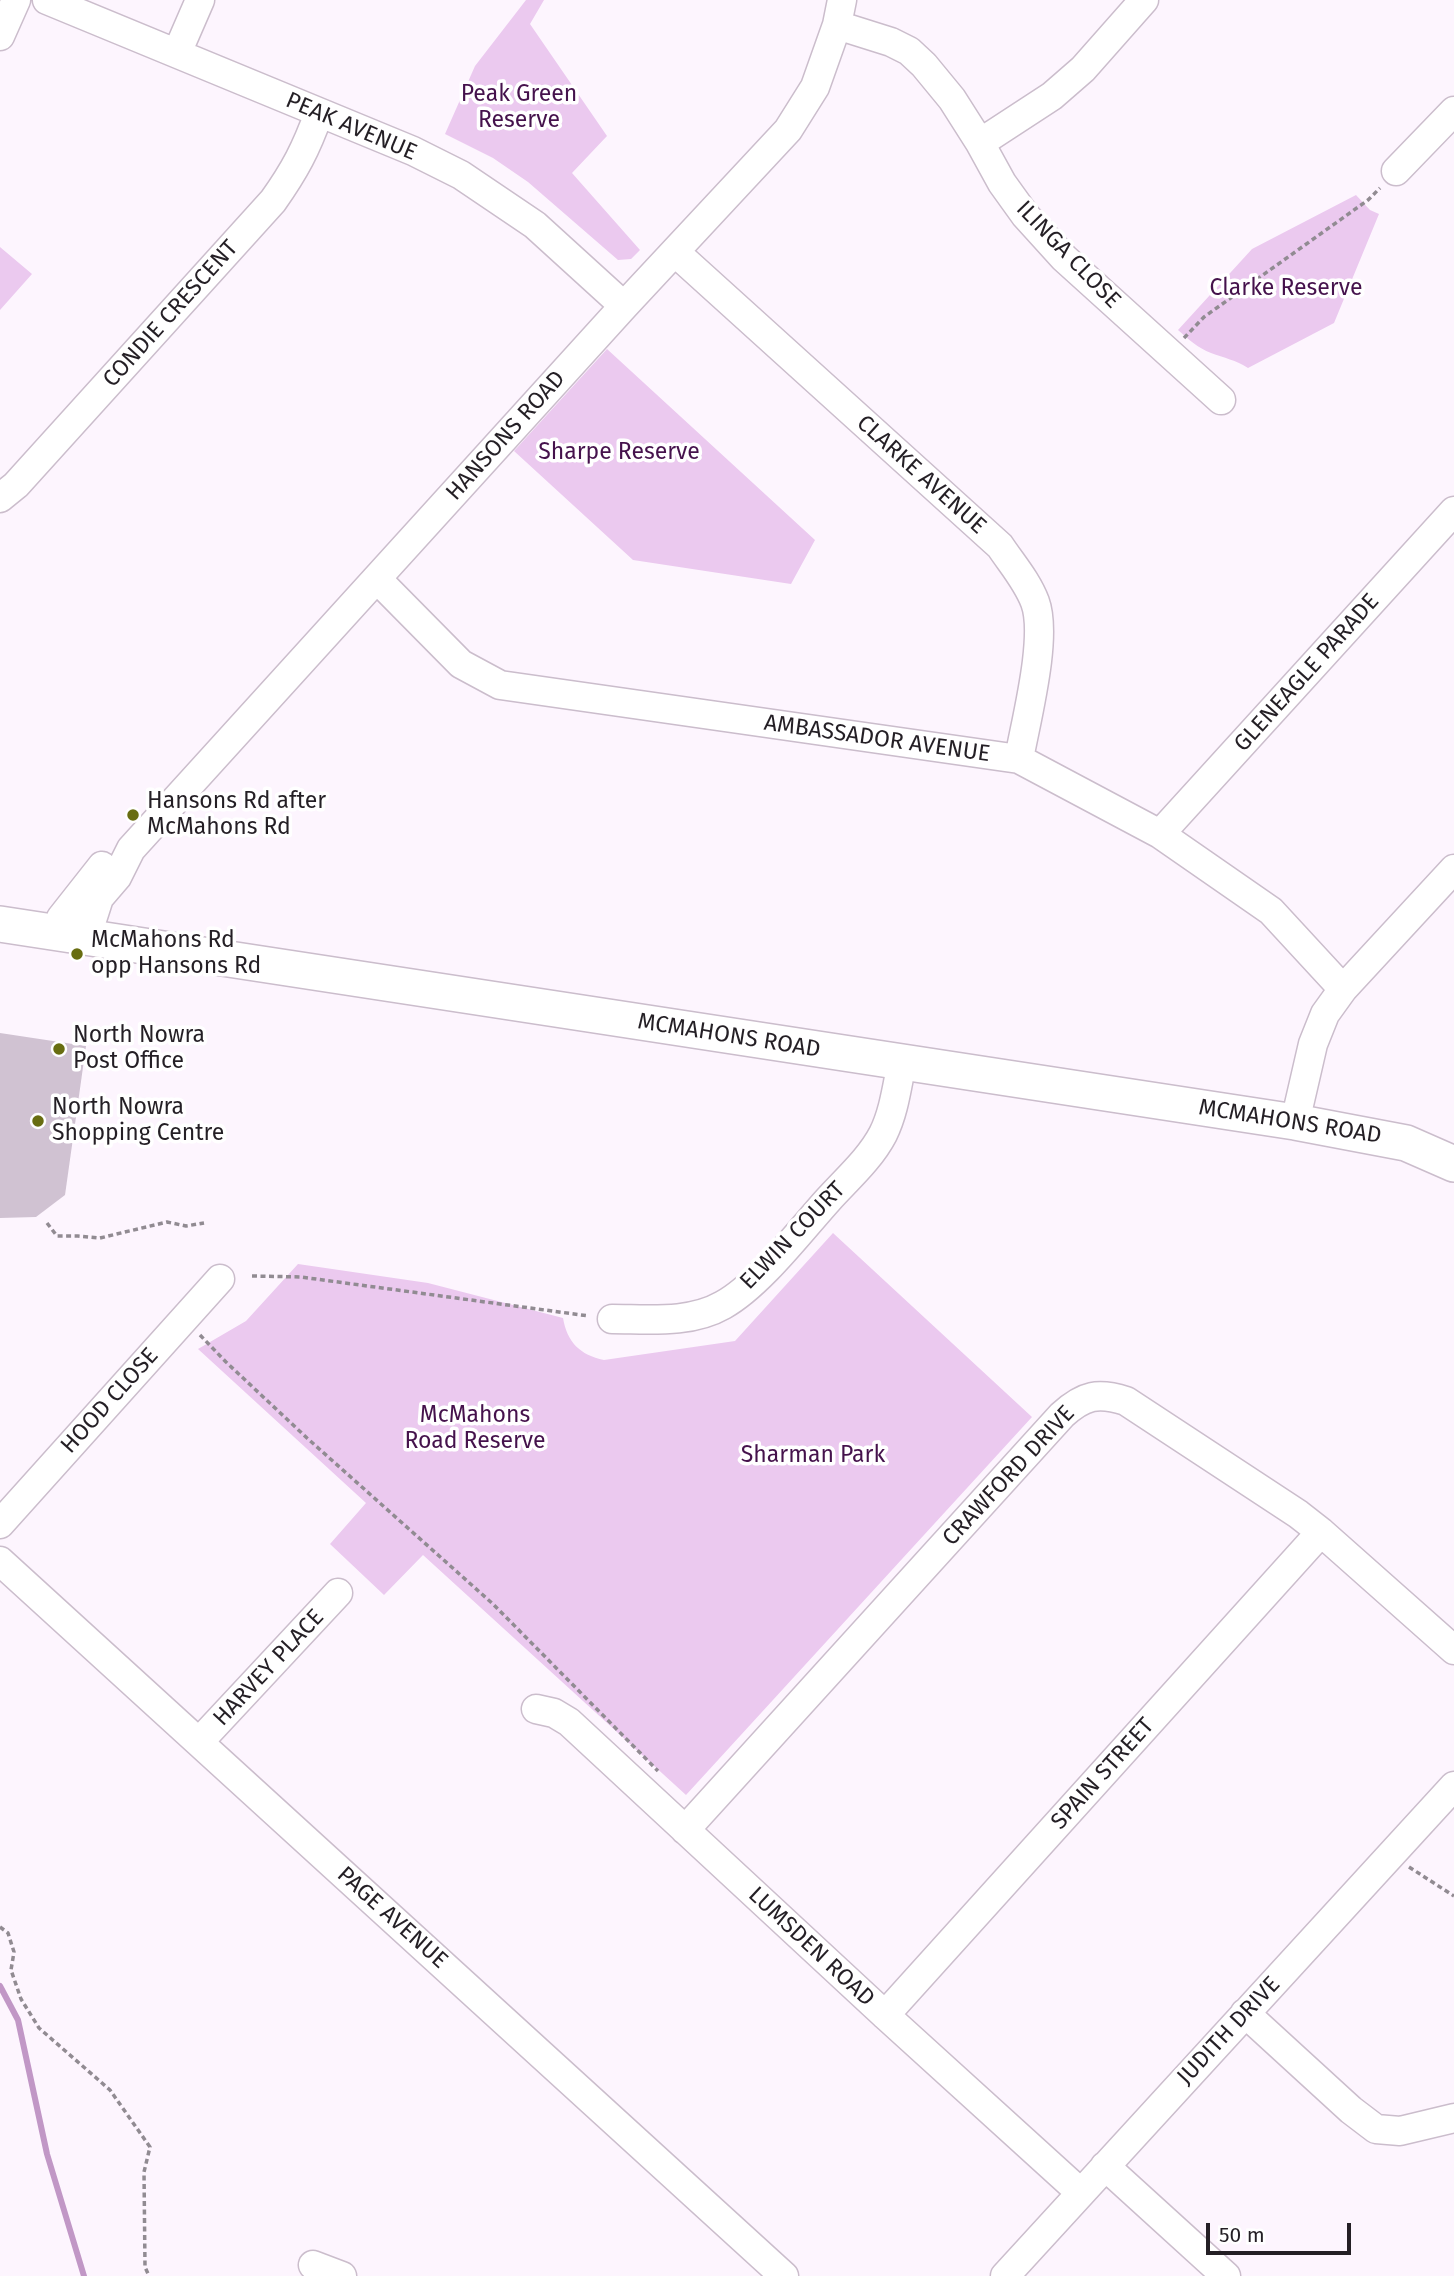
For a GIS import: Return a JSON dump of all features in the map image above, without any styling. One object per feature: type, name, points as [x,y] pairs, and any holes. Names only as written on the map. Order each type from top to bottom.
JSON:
[{"type":"main road","name":"MCMAHONS ROAD","points":[[0,924],[1295,1122],[1406,1143],[1454,1164]]},
{"type":"street","points":[[0,36],[16,0]]},
{"type":"street","name":"PEAK AVENUE","points":[[47,0],[413,151],[461,175],[535,225],[624,306]]},
{"type":"street","points":[[177,53],[200,0]]},
{"type":"street","points":[[980,143],[1052,96],[1083,69],[1144,0]]},
{"type":"street","name":"ILINGA CLOSE","points":[[839,13],[909,51],[925,65],[952,99],[1002,183],[1025,215],[1064,258],[1221,400]]},
{"type":"street","name":"HANSONS ROAD","points":[[74,935],[61,918],[105,862],[131,849],[624,306],[788,130],[815,87],[839,13]]},
{"type":"street","points":[[1396,171],[1454,111]]},
{"type":"street","name":"CONDIE CRESCENT","points":[[0,498],[16,485],[273,201],[295,170],[307,147],[319,113]]},
{"type":"street","name":"CLARKE AVENUE","points":[[675,251],[1000,546],[1024,580],[1036,604],[1039,647],[1019,759]]},
{"type":"street","name":"GLENEAGLE PARADE","points":[[1160,834],[1454,511]]},
{"type":"street","name":"AMBASSADOR AVENUE","points":[[377,579],[461,664],[500,685],[1019,759],[1160,834],[1271,911],[1343,989]]},
{"type":"street","points":[[1295,1122],[1317,1031],[1325,1014],[1343,989],[1454,869]]},
{"type":"street","name":"ELWIN COURT","points":[[612,1319],[669,1319],[700,1314],[722,1306],[744,1290],[874,1148],[890,1119],[902,1062]]},
{"type":"street","name":"HOOD CLOSE","points":[[0,1524],[220,1279]]},
{"type":"street","name":"CRAWFORD DRIVE","points":[[685,1830],[1062,1415],[1077,1402],[1093,1396],[1111,1396],[1126,1401],[1298,1514],[1454,1650]]},
{"type":"street","name":"SPAIN STREET","points":[[885,2015],[1321,1532]]},
{"type":"street","name":"PAGE AVENUE","points":[[0,1561],[784,2276]]},
{"type":"street","name":"HARVEY PLACE","points":[[199,1742],[338,1593]]},
{"type":"street","name":"LUMSDEN ROAD","points":[[536,1709],[554,1713],[569,1722],[1081,2193]]},
{"type":"street","name":"JUDITH DRIVE","points":[[1005,2276],[1454,1786]]},
{"type":"street","points":[[1245,2013],[1351,2110],[1376,2129],[1400,2131],[1454,2118]]},
{"type":"street","points":[[1105,2166],[1226,2276]]},
{"type":"street","points":[[313,2266],[342,2276]]},
{"type":"path","points":[[1169,353],[1204,317],[1368,200],[1396,171]]},
{"type":"path","points":[[47,1223],[57,1236],[100,1238],[167,1222],[186,1226],[204,1223]]},
{"type":"path","points":[[252,1276],[301,1277],[612,1319]]},
{"type":"path","points":[[184,1318],[226,1362],[307,1438],[493,1604],[653,1764],[664,1780]]},
{"type":"path","points":[[1392,1853],[1425,1879],[1454,1896]]},
{"type":"path","points":[[0,1927],[8,1933],[14,1952],[11,1970],[21,1999],[39,2028],[110,2090],[150,2147],[144,2172],[145,2267],[149,2276]]},
{"type":"green space","name":"Peak Green Reserve","points":[[526,0],[544,0],[530,24],[607,136],[572,173],[640,250],[631,259],[618,260],[528,182],[493,158],[445,134],[475,66]]},
{"type":"green space","name":"Clarke Reserve","points":[[1356,195],[1370,210],[1379,214],[1334,323],[1248,368],[1202,349],[1178,330],[1252,249]]},
{"type":"green space","points":[[0,247],[32,274],[0,310]]},
{"type":"green space","name":"Sharpe Reserve","points":[[607,349],[815,540],[791,584],[633,560],[514,451]]},
{"type":"green space","points":[[833,1233],[1032,1417],[686,1795],[423,1555],[384,1595],[330,1544],[366,1503],[198,1349],[246,1321],[298,1264],[428,1283],[563,1318],[571,1341],[588,1355],[604,1360],[735,1341]]},
{"type":"building","name":"North Nowra Shopping Centre","points":[[0,1033],[86,1046],[65,1195],[36,1217],[0,1218]]},
{"type":"waterway","points":[[0,1986],[18,2020],[47,2154],[84,2276]]},
{"type":"place","name":"Hansons Rd after McMahons Rd","points":[[133,815]]},
{"type":"place","name":"McMahons Rd opp Hansons Rd","points":[[77,954]]},
{"type":"place","name":"North Nowra Post Office","points":[[59,1049]]},
{"type":"place","name":"North Nowra Shopping Centre","points":[[38,1121]]},
{"type":"park label","name":"McMahons Road Reserve","points":[[475,1429]]},
{"type":"park label","name":"Sharman Park","points":[[813,1456]]}]
